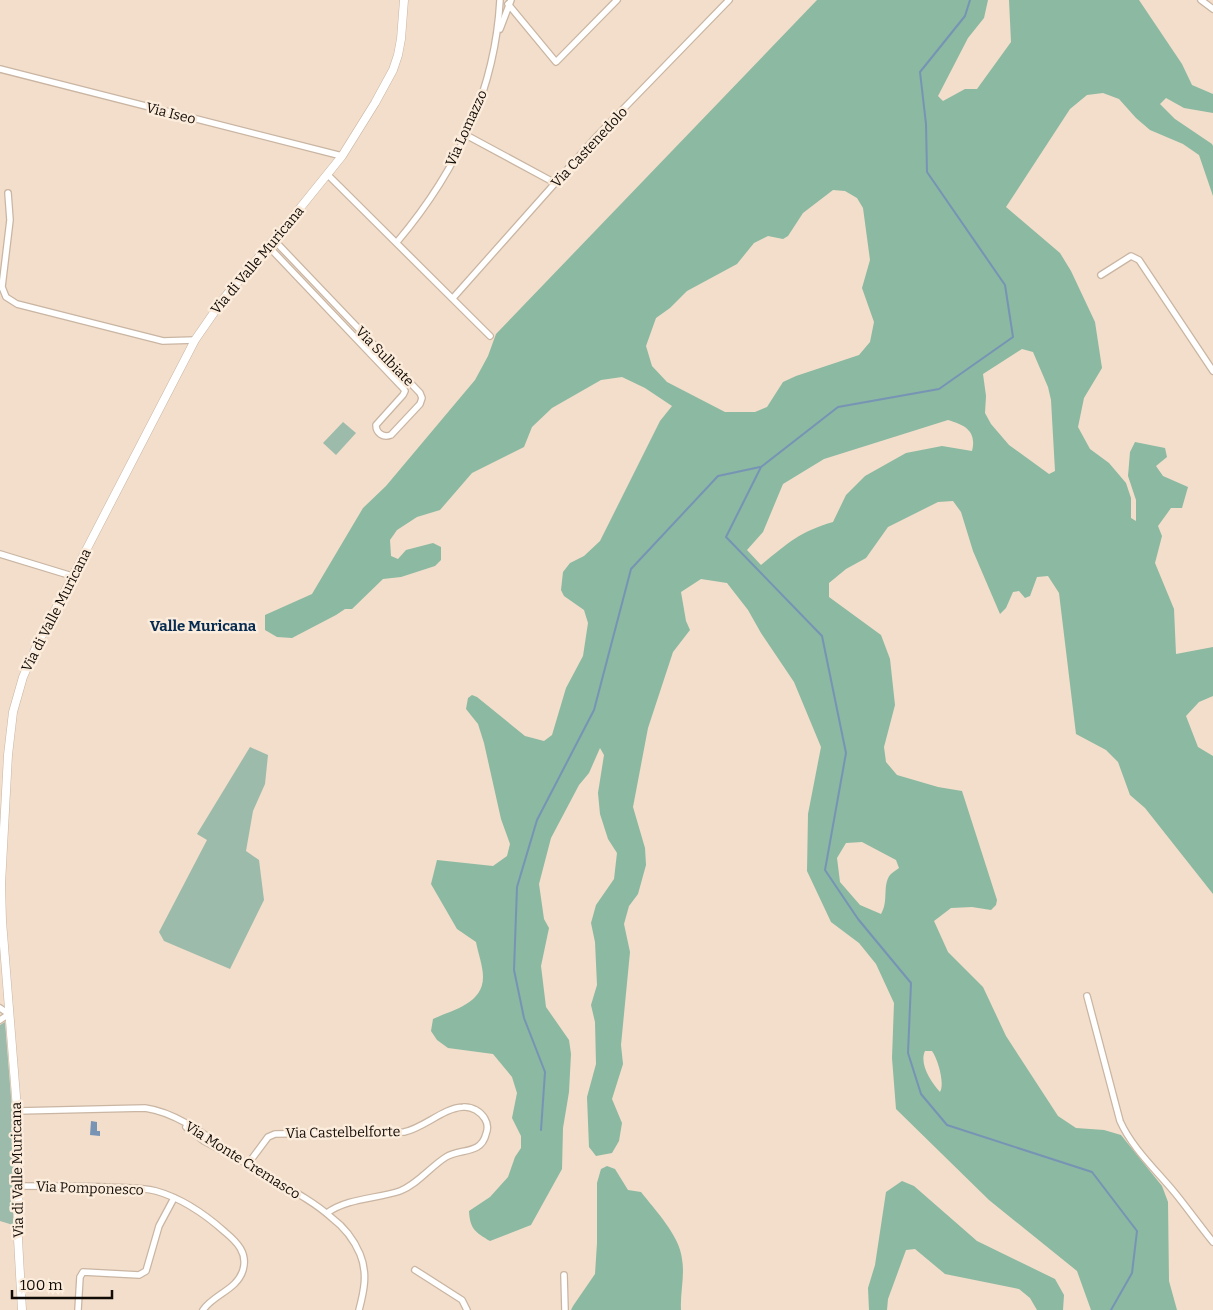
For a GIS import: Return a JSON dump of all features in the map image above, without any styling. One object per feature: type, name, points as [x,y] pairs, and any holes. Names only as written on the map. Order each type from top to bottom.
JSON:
[{"type":"street","name":"Via di Valle Muricana","points":[[22,1310],[18,1239],[17,1111],[1,884],[3,798],[17,697],[28,663],[195,340],[224,298],[328,175],[375,103],[396,63],[402,39],[404,0]]},
{"type":"street","name":"Via Lomazzo","points":[[397,242],[430,202],[466,135],[487,81],[496,38],[500,0]]},
{"type":"street","points":[[510,2],[556,62],[617,0]]},
{"type":"street","name":"Via Castenedolo","points":[[453,298],[597,136],[730,0]]},
{"type":"street","points":[[1201,0],[1213,9]]},
{"type":"street","points":[[496,38],[510,2]]},
{"type":"street","name":"Via Iseo","points":[[0,70],[342,156]]},
{"type":"street","points":[[466,135],[555,183]]},
{"type":"street","points":[[328,175],[490,336]]},
{"type":"street","points":[[8,193],[10,220],[2,280],[4,294],[10,301],[162,341],[195,340]]},
{"type":"street","name":"Via Sulbiate","points":[[268,246],[405,391],[376,425],[376,430],[381,435],[386,437],[391,435],[420,404],[422,398],[420,393],[274,240]]},
{"type":"street","points":[[1101,275],[1130,256],[1139,260],[1213,371]]},
{"type":"street","points":[[0,554],[72,576]]},
{"type":"street","points":[[1087,996],[1120,1121],[1124,1129],[1142,1155],[1186,1206],[1213,1242]]},
{"type":"street","points":[[0,1008],[9,1014],[0,1020]]},
{"type":"street","name":"Via Castelbelforte","points":[[248,1164],[268,1138],[275,1134],[404,1132],[462,1107],[475,1110],[485,1120],[486,1136],[477,1148],[446,1157],[423,1176],[403,1189],[341,1205],[328,1213]]},
{"type":"street","name":"Via Monte Cremasco","points":[[17,1111],[145,1108],[159,1111],[178,1120],[204,1142],[248,1164],[328,1213],[345,1230],[359,1253],[362,1262],[365,1281],[359,1310]]},
{"type":"street","name":"Via Pomponesco","points":[[19,1186],[140,1188],[157,1191],[174,1198],[203,1215],[236,1241],[244,1254],[244,1266],[239,1279],[203,1310]]},
{"type":"street","points":[[78,1310],[80,1277],[82,1273],[87,1271],[139,1275],[146,1271],[159,1226],[174,1198]]},
{"type":"street","points":[[416,1270],[462,1300],[467,1310]]},
{"type":"street","points":[[564,1275],[565,1310]]},
{"type":"green space","points":[[817,0],[988,0],[984,18],[968,38],[938,96],[943,101],[965,89],[977,89],[1011,42],[1009,0],[1139,0],[1182,64],[1192,85],[1213,94],[1213,113],[1184,108],[1166,98],[1160,104],[1175,119],[1212,144],[1213,196],[1199,155],[1183,144],[1150,130],[1119,99],[1103,93],[1087,95],[1070,109],[1006,207],[1060,253],[1071,271],[1095,322],[1102,368],[1084,398],[1078,427],[1090,449],[1109,463],[1126,483],[1131,498],[1131,518],[1136,521],[1136,500],[1128,476],[1130,452],[1135,442],[1165,448],[1167,457],[1156,466],[1163,476],[1188,487],[1182,508],[1171,508],[1158,526],[1162,536],[1155,563],[1174,609],[1176,654],[1213,647],[1213,696],[1199,702],[1186,716],[1198,747],[1213,756],[1213,894],[1145,808],[1130,795],[1118,762],[1106,750],[1076,734],[1059,593],[1048,576],[1037,577],[1030,596],[1025,598],[1019,591],[1013,592],[1006,608],[1000,614],[973,551],[961,512],[953,501],[938,502],[888,527],[866,558],[846,569],[829,583],[829,597],[881,635],[890,659],[895,705],[884,747],[886,762],[897,775],[938,787],[962,791],[997,900],[996,905],[991,910],[972,907],[951,908],[934,921],[948,952],[983,987],[1006,1036],[1058,1116],[1076,1128],[1104,1130],[1121,1135],[1162,1186],[1168,1202],[1169,1281],[1177,1310],[1091,1310],[1077,1271],[989,1200],[896,1109],[892,1058],[894,1003],[876,964],[859,943],[831,922],[807,871],[808,814],[821,747],[794,682],[748,610],[727,583],[701,579],[681,592],[686,621],[690,630],[673,652],[648,728],[633,807],[645,848],[646,865],[638,894],[629,906],[624,924],[630,952],[621,1045],[623,1064],[612,1099],[622,1123],[619,1141],[612,1153],[596,1156],[589,1147],[587,1097],[596,1064],[595,1022],[591,1005],[597,985],[595,942],[591,923],[596,905],[614,879],[617,853],[608,839],[600,814],[598,793],[604,755],[600,748],[589,773],[579,785],[551,838],[539,884],[544,919],[549,928],[541,966],[546,1007],[569,1040],[571,1054],[569,1092],[563,1128],[562,1169],[531,1225],[490,1241],[474,1229],[469,1211],[490,1197],[508,1177],[515,1157],[521,1148],[521,1136],[512,1118],[517,1093],[512,1077],[493,1054],[448,1048],[437,1040],[431,1031],[433,1019],[465,1005],[478,994],[482,986],[483,977],[476,942],[457,929],[431,884],[437,860],[493,866],[507,856],[510,844],[501,819],[478,724],[466,709],[468,698],[472,695],[477,697],[525,736],[544,741],[552,735],[566,688],[583,656],[588,623],[584,610],[564,596],[561,590],[563,572],[570,563],[584,556],[600,541],[660,421],[672,406],[645,388],[622,377],[601,380],[552,408],[532,427],[524,447],[472,473],[440,510],[417,517],[397,530],[390,540],[391,556],[398,559],[406,550],[433,543],[441,547],[441,560],[435,566],[401,577],[383,579],[352,609],[345,609],[292,638],[277,637],[265,630],[265,615],[312,594],[363,508],[386,486],[475,380],[488,356],[496,334]],"holes":[[[833,190],[845,191],[857,198],[863,208],[870,260],[862,288],[874,322],[870,342],[859,355],[783,382],[767,407],[755,412],[725,412],[667,382],[652,366],[646,346],[656,318],[670,308],[687,291],[737,264],[754,243],[768,236],[783,239],[788,236],[803,213]],[[1022,349],[1033,352],[1048,387],[1051,400],[1055,471],[1049,474],[1009,445],[991,424],[985,413],[986,396],[983,374]],[[948,420],[960,424],[968,430],[973,438],[972,451],[942,446],[906,453],[865,476],[846,495],[833,522],[802,534],[761,565],[747,550],[763,532],[783,484],[824,459]],[[862,842],[896,860],[899,868],[888,879],[885,904],[881,914],[860,905],[840,882],[837,858],[846,843]],[[925,1051],[932,1051],[940,1072],[942,1083],[940,1092],[930,1078],[924,1061]]]},
{"type":"green space","points":[[343,422],[356,433],[336,455],[323,443]]},
{"type":"green space","points":[[250,747],[268,755],[265,784],[253,811],[246,851],[259,860],[264,900],[230,969],[164,941],[159,932],[207,840],[197,834]]},
{"type":"green space","points":[[5,1022],[14,1134],[13,1225],[0,1221],[0,1025]]},
{"type":"green space","points":[[607,1166],[615,1169],[628,1190],[641,1192],[677,1241],[683,1265],[681,1310],[571,1310],[595,1274],[597,1183],[601,1169]]},
{"type":"green space","points":[[902,1181],[914,1186],[977,1241],[1055,1279],[1064,1295],[1063,1310],[1037,1310],[1030,1298],[1019,1289],[945,1274],[915,1249],[906,1250],[888,1299],[887,1310],[869,1310],[868,1288],[875,1265],[886,1192]]},
{"type":"water","points":[[91,1121],[97,1122],[97,1131],[100,1131],[100,1136],[90,1135]]},
{"type":"waterway","points":[[970,0],[965,16],[920,72],[926,124],[927,172],[1005,285],[1013,337],[939,389],[838,407],[761,467],[726,537],[822,636],[846,753],[825,870],[858,919],[911,983],[908,1053],[921,1094],[947,1125],[1092,1172],[1137,1231],[1132,1273],[1111,1310]]},
{"type":"waterway","points":[[541,1130],[545,1072],[524,1018],[514,970],[517,887],[537,820],[594,710],[631,569],[718,476],[760,467]]},
{"type":"district","name":"Valle Muricana","points":[[203,626]]}]
